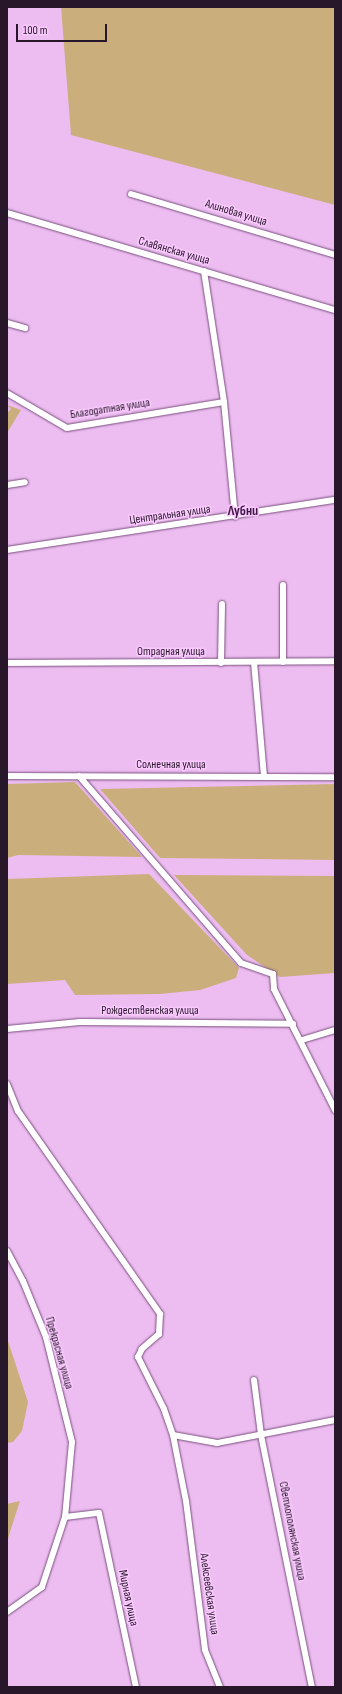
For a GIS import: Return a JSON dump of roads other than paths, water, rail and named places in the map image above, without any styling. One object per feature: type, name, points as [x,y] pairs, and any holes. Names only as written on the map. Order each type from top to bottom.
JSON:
[{"type":"street","name":"Алиновая улица","points":[[131,194],[335,255]]},
{"type":"street","name":"Славянская улица","points":[[7,213],[335,310]]},
{"type":"street","points":[[204,271],[224,402],[235,516]]},
{"type":"street","points":[[7,323],[25,328]]},
{"type":"street","name":"Благодатная улица","points":[[7,393],[67,428],[224,402]]},
{"type":"street","points":[[7,485],[26,482]]},
{"type":"street","name":"Центральная улица","points":[[7,550],[335,500]]},
{"type":"street","points":[[283,585],[284,662]]},
{"type":"street","points":[[221,663],[222,604]]},
{"type":"street","name":"Отрадная улица","points":[[7,663],[221,663],[335,661]]},
{"type":"street","points":[[254,662],[264,776]]},
{"type":"street","name":"Солнечная улица","points":[[7,776],[335,777]]},
{"type":"street","points":[[79,776],[241,963],[273,974],[274,989],[302,1040],[335,1110]]},
{"type":"street","name":"Рождественская улица","points":[[7,1029],[80,1022],[293,1024]]},
{"type":"street","points":[[302,1040],[335,1030]]},
{"type":"street","name":"Алексеевская улица","points":[[7,1084],[18,1111],[160,1314],[159,1334],[142,1349],[138,1357],[164,1409],[173,1435],[186,1501],[205,1650],[220,1687]]},
{"type":"street","name":"Прекрасная улица","points":[[7,1251],[23,1281],[46,1337],[72,1442],[65,1517],[42,1587],[7,1612]]},
{"type":"street","name":"Светлополянская улица","points":[[254,1380],[261,1435],[312,1687]]},
{"type":"street","points":[[173,1435],[216,1443],[335,1420]]},
{"type":"street","name":"Мирная улица","points":[[65,1517],[99,1513],[136,1687]]},
{"type":"district","name":"Лубни","points":[[243,511]]}]
